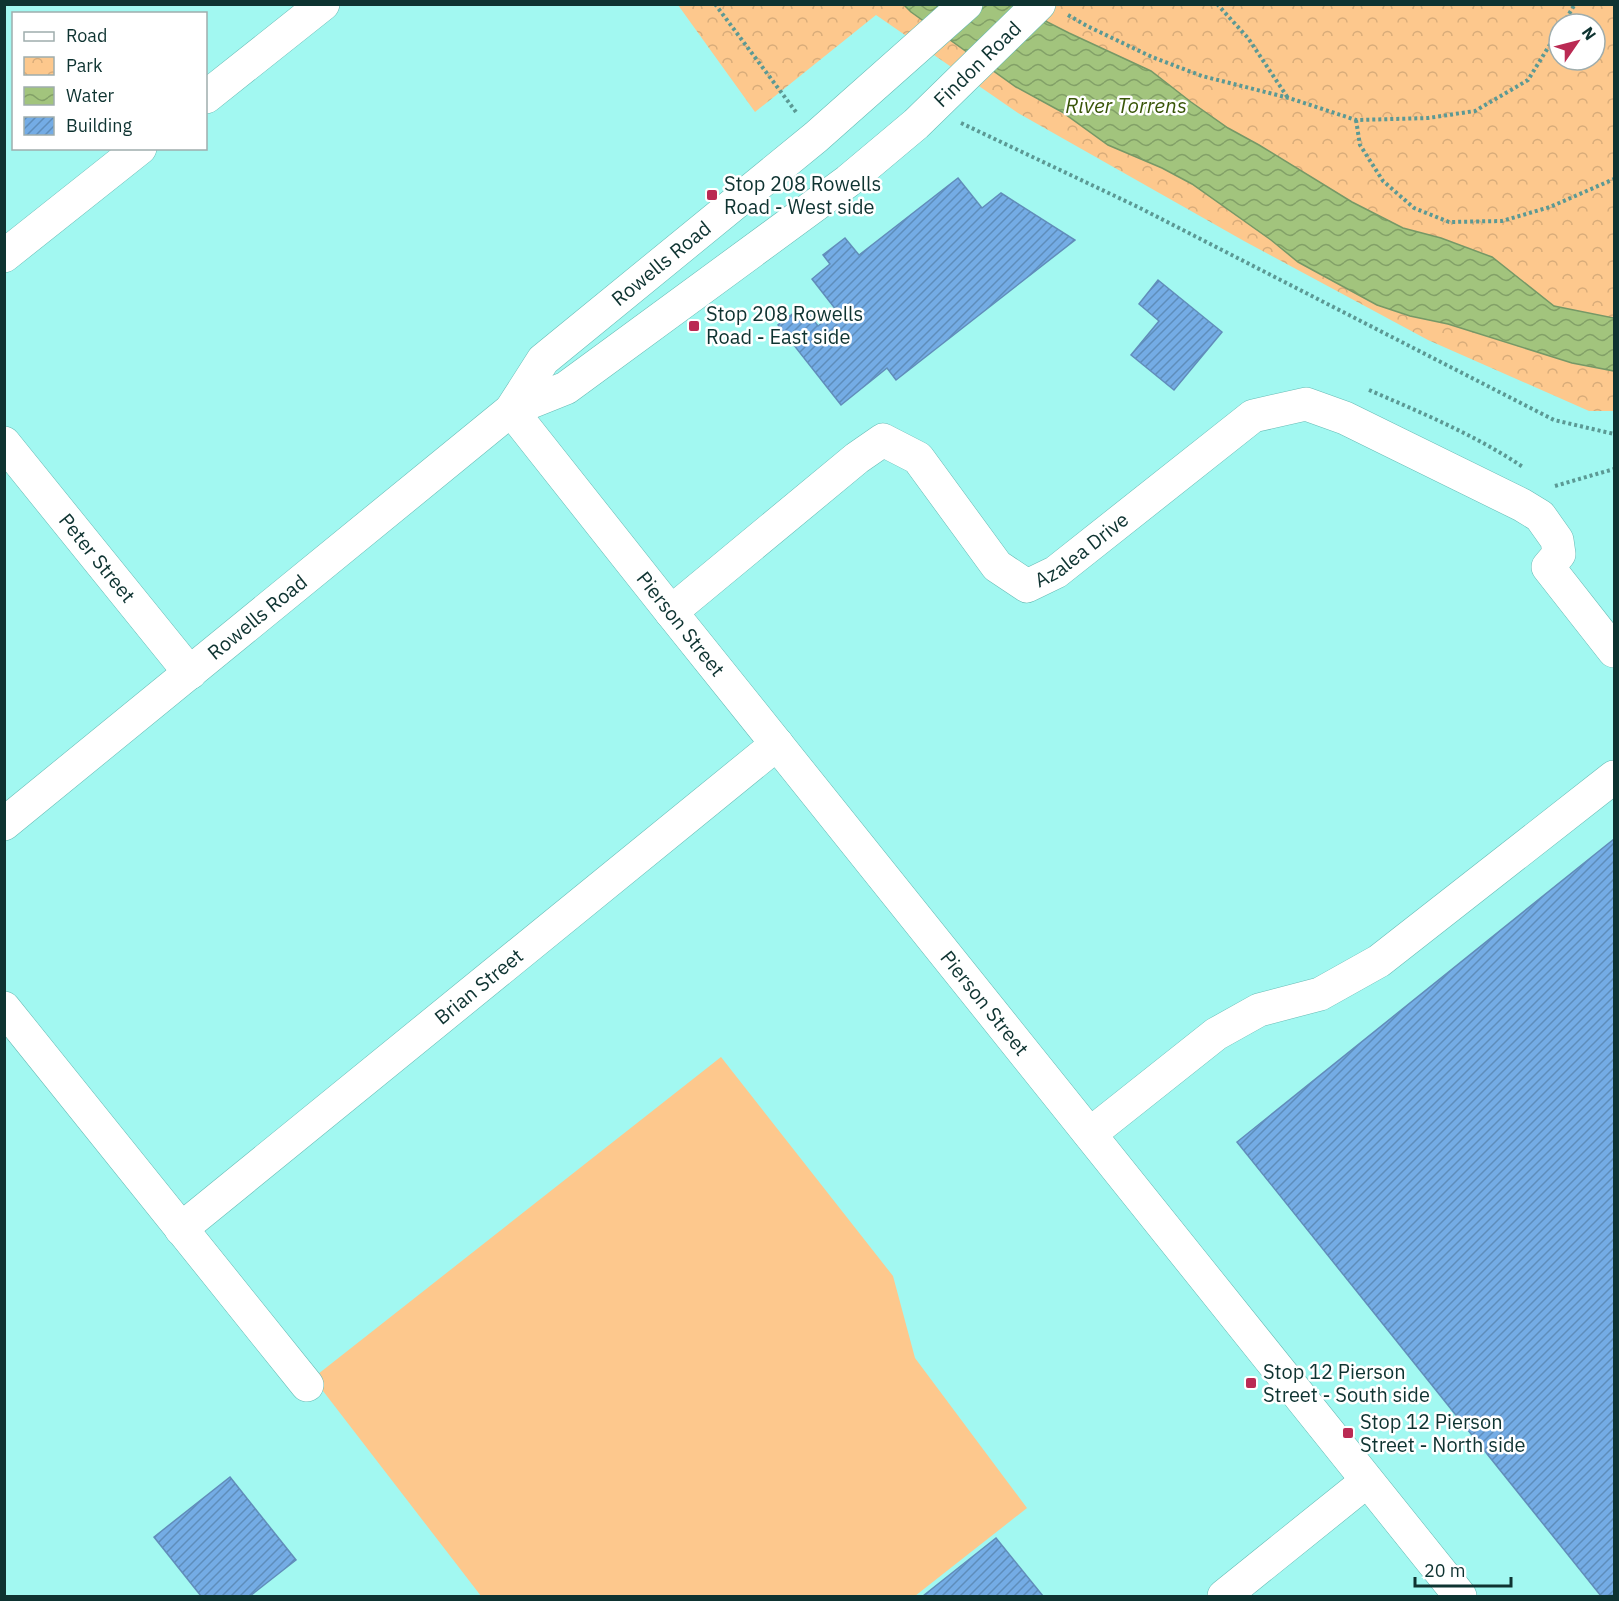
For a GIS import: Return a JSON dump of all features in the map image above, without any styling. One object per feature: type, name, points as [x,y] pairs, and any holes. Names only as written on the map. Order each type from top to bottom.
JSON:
[{"type":"street","points":[[207,96],[323,4]]},
{"type":"street","name":"Rowells Road","points":[[511,410],[543,360],[816,136],[966,4]]},
{"type":"street","name":"Findon Road","points":[[916,124],[1050,7]]},
{"type":"street","name":"Rowells Road","points":[[4,824],[511,410],[566,388],[848,181],[916,124]]},
{"type":"street","points":[[4,256],[137,150]]},
{"type":"street","name":"Azalea Drive","points":[[671,612],[857,458],[883,440],[918,458],[997,566],[1027,586],[1056,572],[1253,416],[1306,404],[1345,418],[1522,505]]},
{"type":"street","name":"Pierson Street","points":[[511,410],[1460,1596]]},
{"type":"street","name":"Peter Street","points":[[4,443],[190,673]]},
{"type":"street","points":[[1522,505],[1540,516],[1557,540],[1559,554],[1548,567],[1614,651]]},
{"type":"street","name":"Brian Street","points":[[182,1229],[777,744]]},
{"type":"street","points":[[1090,1134],[1216,1034],[1259,1010],[1320,994],[1379,961],[1614,777]]},
{"type":"street","points":[[4,1008],[307,1385]]},
{"type":"street","points":[[1224,1596],[1367,1481]]},
{"type":"path","points":[[715,4],[790,105],[816,136]]},
{"type":"path","points":[[1217,4],[1248,38],[1289,98]]},
{"type":"path","points":[[1050,7],[1152,57],[1202,76],[1289,98],[1356,120],[1428,118],[1475,111],[1528,80],[1547,49]]},
{"type":"path","points":[[1356,120],[1360,145],[1383,181],[1414,208],[1449,222],[1502,221],[1550,207],[1614,179]]},
{"type":"path","points":[[916,124],[961,123],[1138,207],[1554,420],[1614,434]]},
{"type":"path","points":[[1522,505],[1554,487],[1614,469]]},
{"type":"green space","points":[[678,5],[1614,5],[1614,411],[1589,411],[1428,340],[1244,241],[1018,113],[876,15],[755,112]]},
{"type":"green space","points":[[721,1057],[893,1276],[915,1358],[1027,1508],[915,1596],[481,1596],[313,1378]]},
{"type":"water","name":"River Torrens","points":[[904,5],[1014,5],[1151,71],[1228,128],[1352,202],[1403,228],[1441,238],[1492,257],[1554,306],[1614,318],[1614,371],[1572,363],[1448,324],[1410,316],[1377,305],[1298,262],[1192,184],[1162,168],[1108,145],[1062,112],[1016,87]]},
{"type":"building","points":[[958,178],[982,208],[1001,193],[1075,240],[896,380],[887,368],[841,405],[778,325],[803,306],[818,326],[837,311],[812,279],[830,264],[823,255],[845,238],[859,255]]},
{"type":"building","points":[[1158,280],[1222,332],[1174,390],[1131,355],[1159,321],[1139,304]]},
{"type":"building","points":[[1614,839],[1614,1595],[1601,1596],[1237,1142]]},
{"type":"building","points":[[230,1477],[296,1560],[250,1596],[201,1596],[154,1537]]},
{"type":"building","points":[[996,1538],[1043,1596],[923,1596]]},
{"type":"place","name":"Stop 208 Rowells Road - West side","points":[[712,195]]},
{"type":"place","name":"Stop 208 Rowells Road - East side","points":[[694,326]]},
{"type":"place","name":"Stop 12 Pierson Street - South side","points":[[1251,1383]]},
{"type":"place","name":"Stop 12 Pierson Street - North side","points":[[1348,1433]]}]
